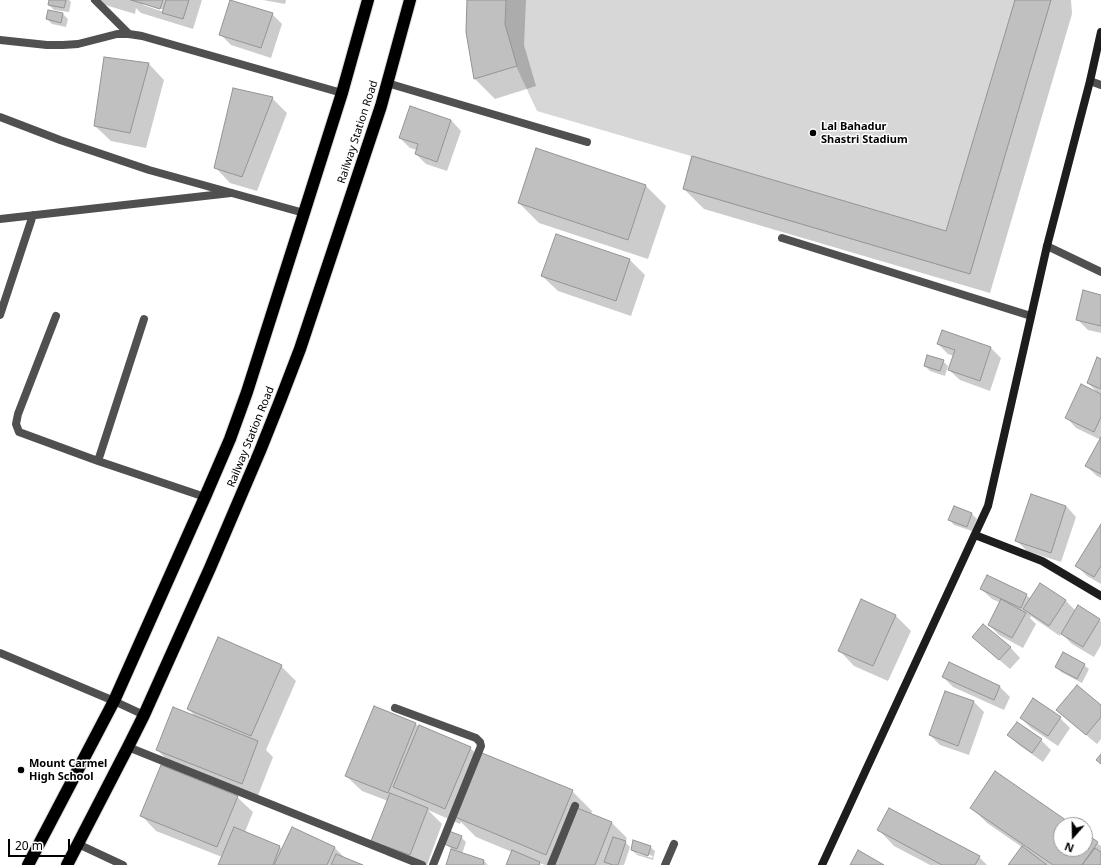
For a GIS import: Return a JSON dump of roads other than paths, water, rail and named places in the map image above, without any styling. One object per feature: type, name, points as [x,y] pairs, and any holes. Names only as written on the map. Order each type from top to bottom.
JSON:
[{"type":"highway","name":"Railway Station Road","points":[[28,865],[114,701],[230,439],[248,392],[304,214],[342,93],[368,0]]},
{"type":"highway","name":"Railway Station Road","points":[[67,865],[144,715],[210,568],[286,386],[381,106],[410,0]]},
{"type":"street","points":[[95,0],[129,34]]},
{"type":"street","points":[[822,865],[988,506],[1047,246],[1090,81],[1101,32]]},
{"type":"street","points":[[0,40],[47,45],[63,45],[78,44],[117,34],[142,36],[342,93]]},
{"type":"street","points":[[1090,81],[1101,85]]},
{"type":"street","points":[[387,83],[587,142]]},
{"type":"street","points":[[0,117],[60,140],[149,170],[304,214]]},
{"type":"street","points":[[0,219],[231,193]]},
{"type":"street","points":[[0,315],[33,215]]},
{"type":"street","points":[[782,238],[1031,316]]},
{"type":"street","points":[[1047,246],[1101,272]]},
{"type":"street","points":[[56,316],[18,414],[16,424],[19,432],[98,462],[205,497]]},
{"type":"street","points":[[98,462],[144,319]]},
{"type":"street","points":[[975,535],[1042,561],[1101,596]]},
{"type":"street","points":[[0,653],[144,715]]},
{"type":"street","points":[[395,708],[476,738],[480,742],[481,746],[433,865]]},
{"type":"street","points":[[128,747],[422,865]]},
{"type":"street","points":[[551,865],[575,806]]},
{"type":"street","points":[[78,844],[123,865]]},
{"type":"street","points":[[665,865],[674,844]]},
{"type":"place","name":"Lal Bahadur Shastri Stadium","points":[[813,133]]},
{"type":"place","name":"Mount Carmel High School","points":[[21,770]]}]
